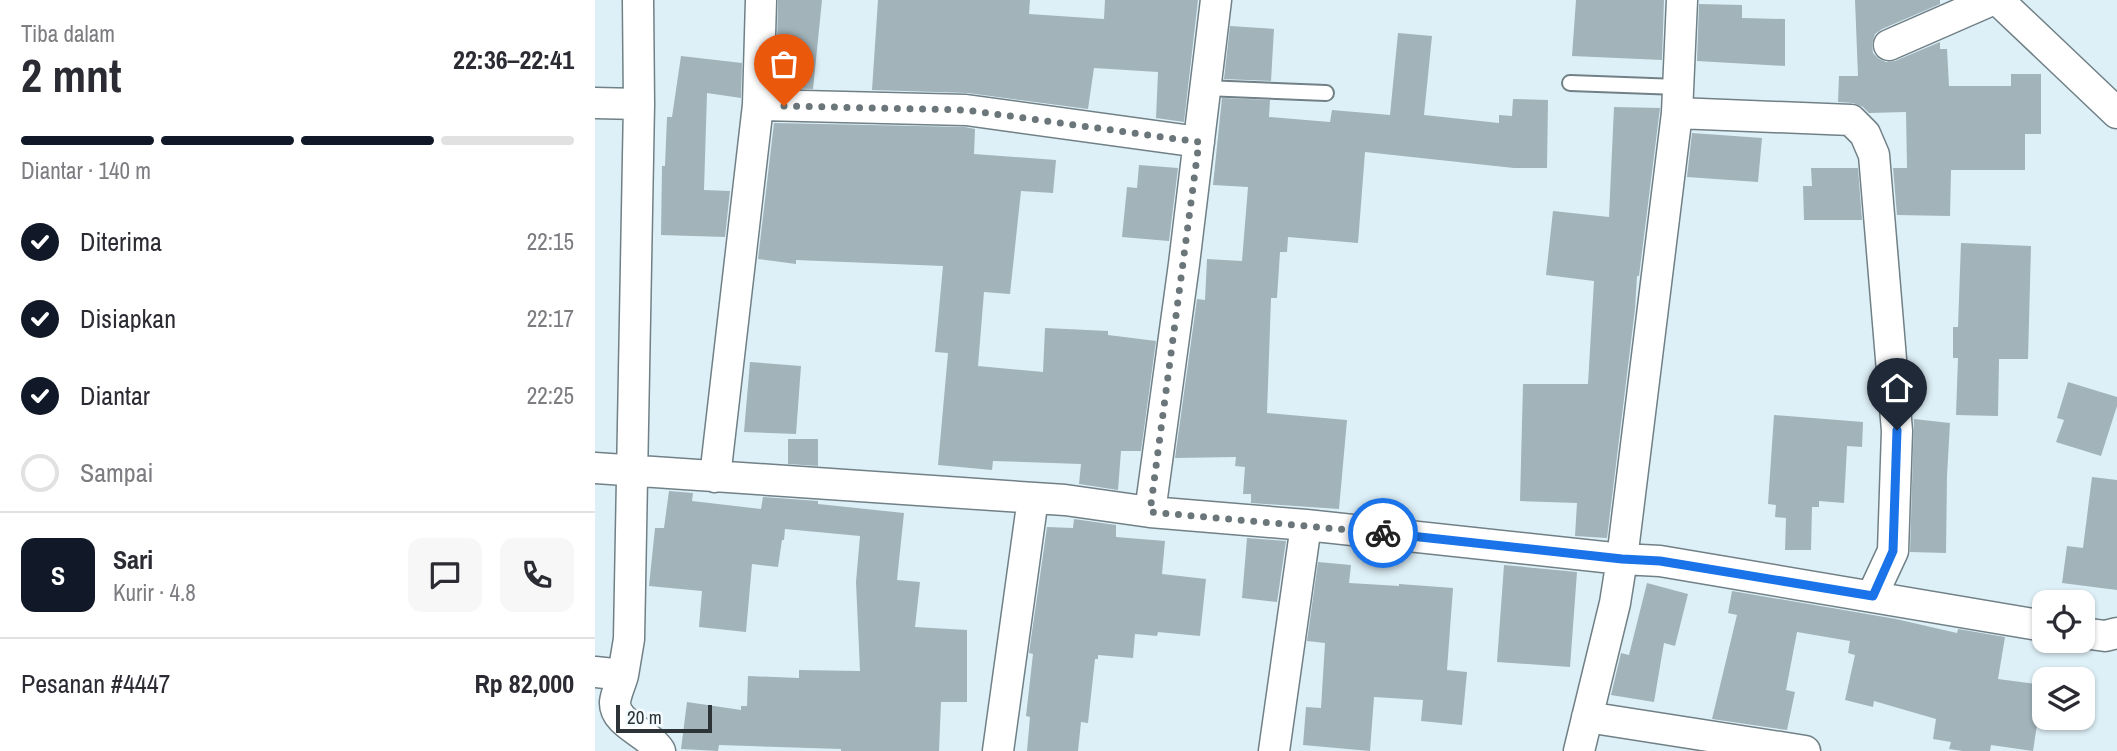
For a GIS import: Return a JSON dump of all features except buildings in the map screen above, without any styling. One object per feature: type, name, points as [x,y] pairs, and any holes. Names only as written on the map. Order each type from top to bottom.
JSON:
[{"type":"street","points":[[638,0],[639,104],[629,639],[609,673],[616,712],[660,751]]},
{"type":"street","points":[[715,477],[758,106],[761,0]]},
{"type":"street","points":[[1150,512],[1216,0]]},
{"type":"street","points":[[1579,751],[1615,603],[1622,559],[1678,100],[1682,0]]},
{"type":"street","points":[[1889,45],[1993,0]]},
{"type":"street","points":[[1998,0],[2117,113]]},
{"type":"street","points":[[1678,100],[1851,120],[1865,134],[1874,155],[1897,430],[1893,551],[1873,596]]},
{"type":"street","points":[[595,103],[639,104]]},
{"type":"street","points":[[758,106],[966,110],[1199,142]]},
{"type":"street","points":[[595,468],[1033,498],[1150,512],[1660,561],[2032,624]]},
{"type":"street","points":[[998,751],[1033,498]]},
{"type":"street","points":[[1273,751],[1306,525]]},
{"type":"street","points":[[2095,634],[2105,636],[2117,633]]},
{"type":"street","points":[[1587,718],[1805,751]]},
{"type":"lane","points":[[1570,83],[1678,100]]},
{"type":"lane","points":[[1205,88],[1326,93]]},
{"type":"way so far","points":[[784,106],[966,110],[1199,142],[1150,512],[1383,533]]},
{"type":"route","points":[[1383,533],[1660,561],[1873,596],[1893,551],[1897,430]]}]
